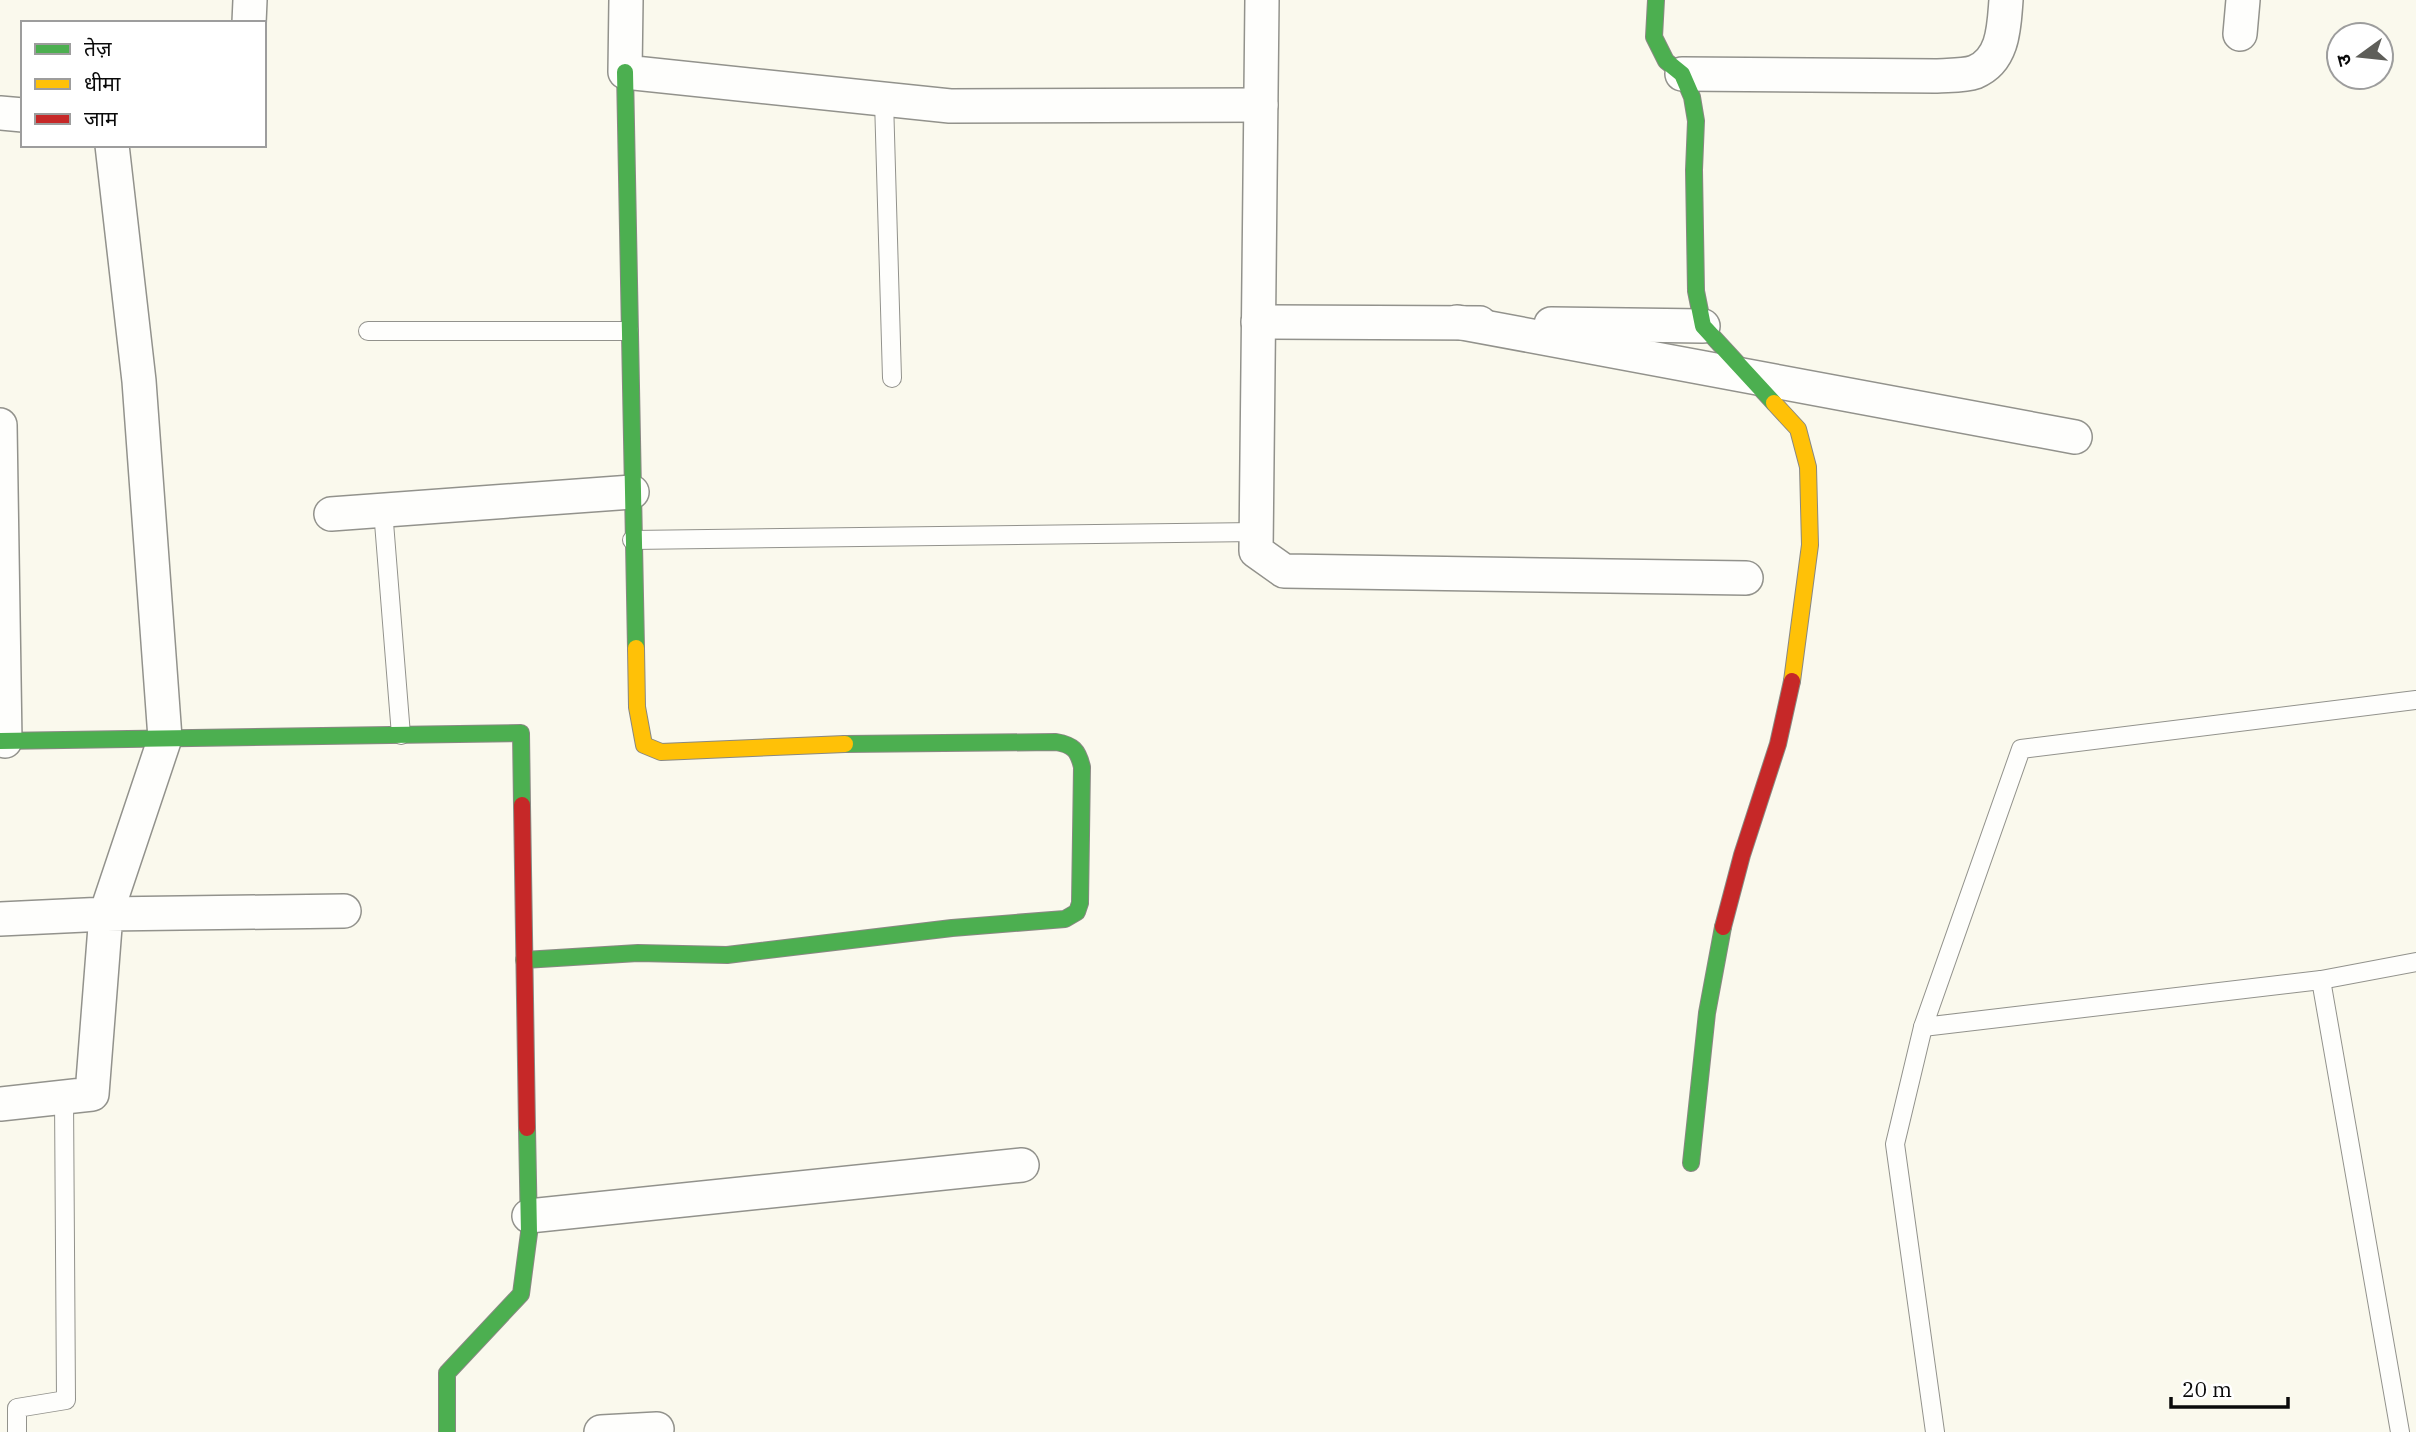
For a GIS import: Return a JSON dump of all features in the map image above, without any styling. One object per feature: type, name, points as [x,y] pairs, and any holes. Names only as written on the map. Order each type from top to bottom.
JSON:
[{"type":"street","points":[[249,21],[250,0]]},
{"type":"street","points":[[524,960],[638,954],[727,956],[952,928],[1065,919],[1077,912],[1080,903],[1082,767],[1078,751],[1072,745],[1056,742],[803,744],[661,752],[644,745],[637,707],[632,540],[626,0]]},
{"type":"street","points":[[1262,0],[1256,551],[1284,571],[1746,578]]},
{"type":"street","points":[[1656,0],[1654,37],[1666,61],[1682,74],[1692,97],[1696,121],[1696,291],[1703,326],[1798,429],[1808,467],[1810,545],[1793,674],[1778,744],[1742,855],[1718,944],[1707,1013],[1691,1163]]},
{"type":"street","points":[[1682,74],[1936,76],[1975,71],[1996,56],[2003,31],[2006,0]]},
{"type":"street","points":[[2240,33],[2243,0]]},
{"type":"street","points":[[625,72],[950,106],[1261,105]]},
{"type":"street","points":[[0,113],[21,115]]},
{"type":"street","points":[[0,1104],[92,1094],[106,914],[165,738],[139,381],[112,147]]},
{"type":"street","points":[[1258,322],[1703,326]]},
{"type":"street","points":[[1457,322],[2075,437]]},
{"type":"street","points":[[0,425],[3,741],[521,733],[529,1216],[521,1294],[447,1373],[447,1432]]},
{"type":"street","points":[[331,514],[632,492]]},
{"type":"street","points":[[0,919],[106,914],[344,911]]},
{"type":"street","points":[[529,1216],[1022,1165]]},
{"type":"street","points":[[601,1432],[657,1429]]},
{"type":"lane","points":[[884,100],[892,378]]},
{"type":"lane","points":[[368,331],[629,331]]},
{"type":"lane","points":[[383,510],[401,735]]},
{"type":"lane","points":[[632,540],[1256,532]]},
{"type":"lane","points":[[1935,1432],[1895,1144],[1923,1027],[2021,749],[2416,700]]},
{"type":"lane","points":[[1923,1027],[2321,980],[2416,962]]},
{"type":"lane","points":[[2321,980],[2400,1432]]},
{"type":"lane","points":[[17,1432],[16,1408],[66,1401],[64,1097]]},
{"type":"traffic: fast","points":[[1656,0],[1654,37],[1666,61],[1682,74],[1692,97],[1696,121],[1696,291],[1703,326],[1774,403]]},
{"type":"traffic: fast","points":[[625,72],[636,648]]},
{"type":"traffic: fast","points":[[0,741],[521,733],[522,805]]},
{"type":"traffic: fast","points":[[524,960],[638,953],[727,955],[952,928],[1065,919],[1077,912],[1080,903],[1082,767],[1079,756],[1071,747],[1056,742],[845,744]]},
{"type":"traffic: fast","points":[[1691,1163],[1707,1013],[1723,927]]},
{"type":"traffic: fast","points":[[447,1432],[447,1373],[521,1294],[529,1233],[527,1128]]},
{"type":"traffic: slow","points":[[1774,403],[1798,429],[1808,467],[1810,545],[1792,681]]},
{"type":"traffic: slow","points":[[636,648],[637,707],[644,745],[661,752],[845,744]]},
{"type":"traffic: jam","points":[[1723,927],[1742,855],[1778,744],[1792,681]]},
{"type":"traffic: jam","points":[[522,805],[527,1128]]}]
